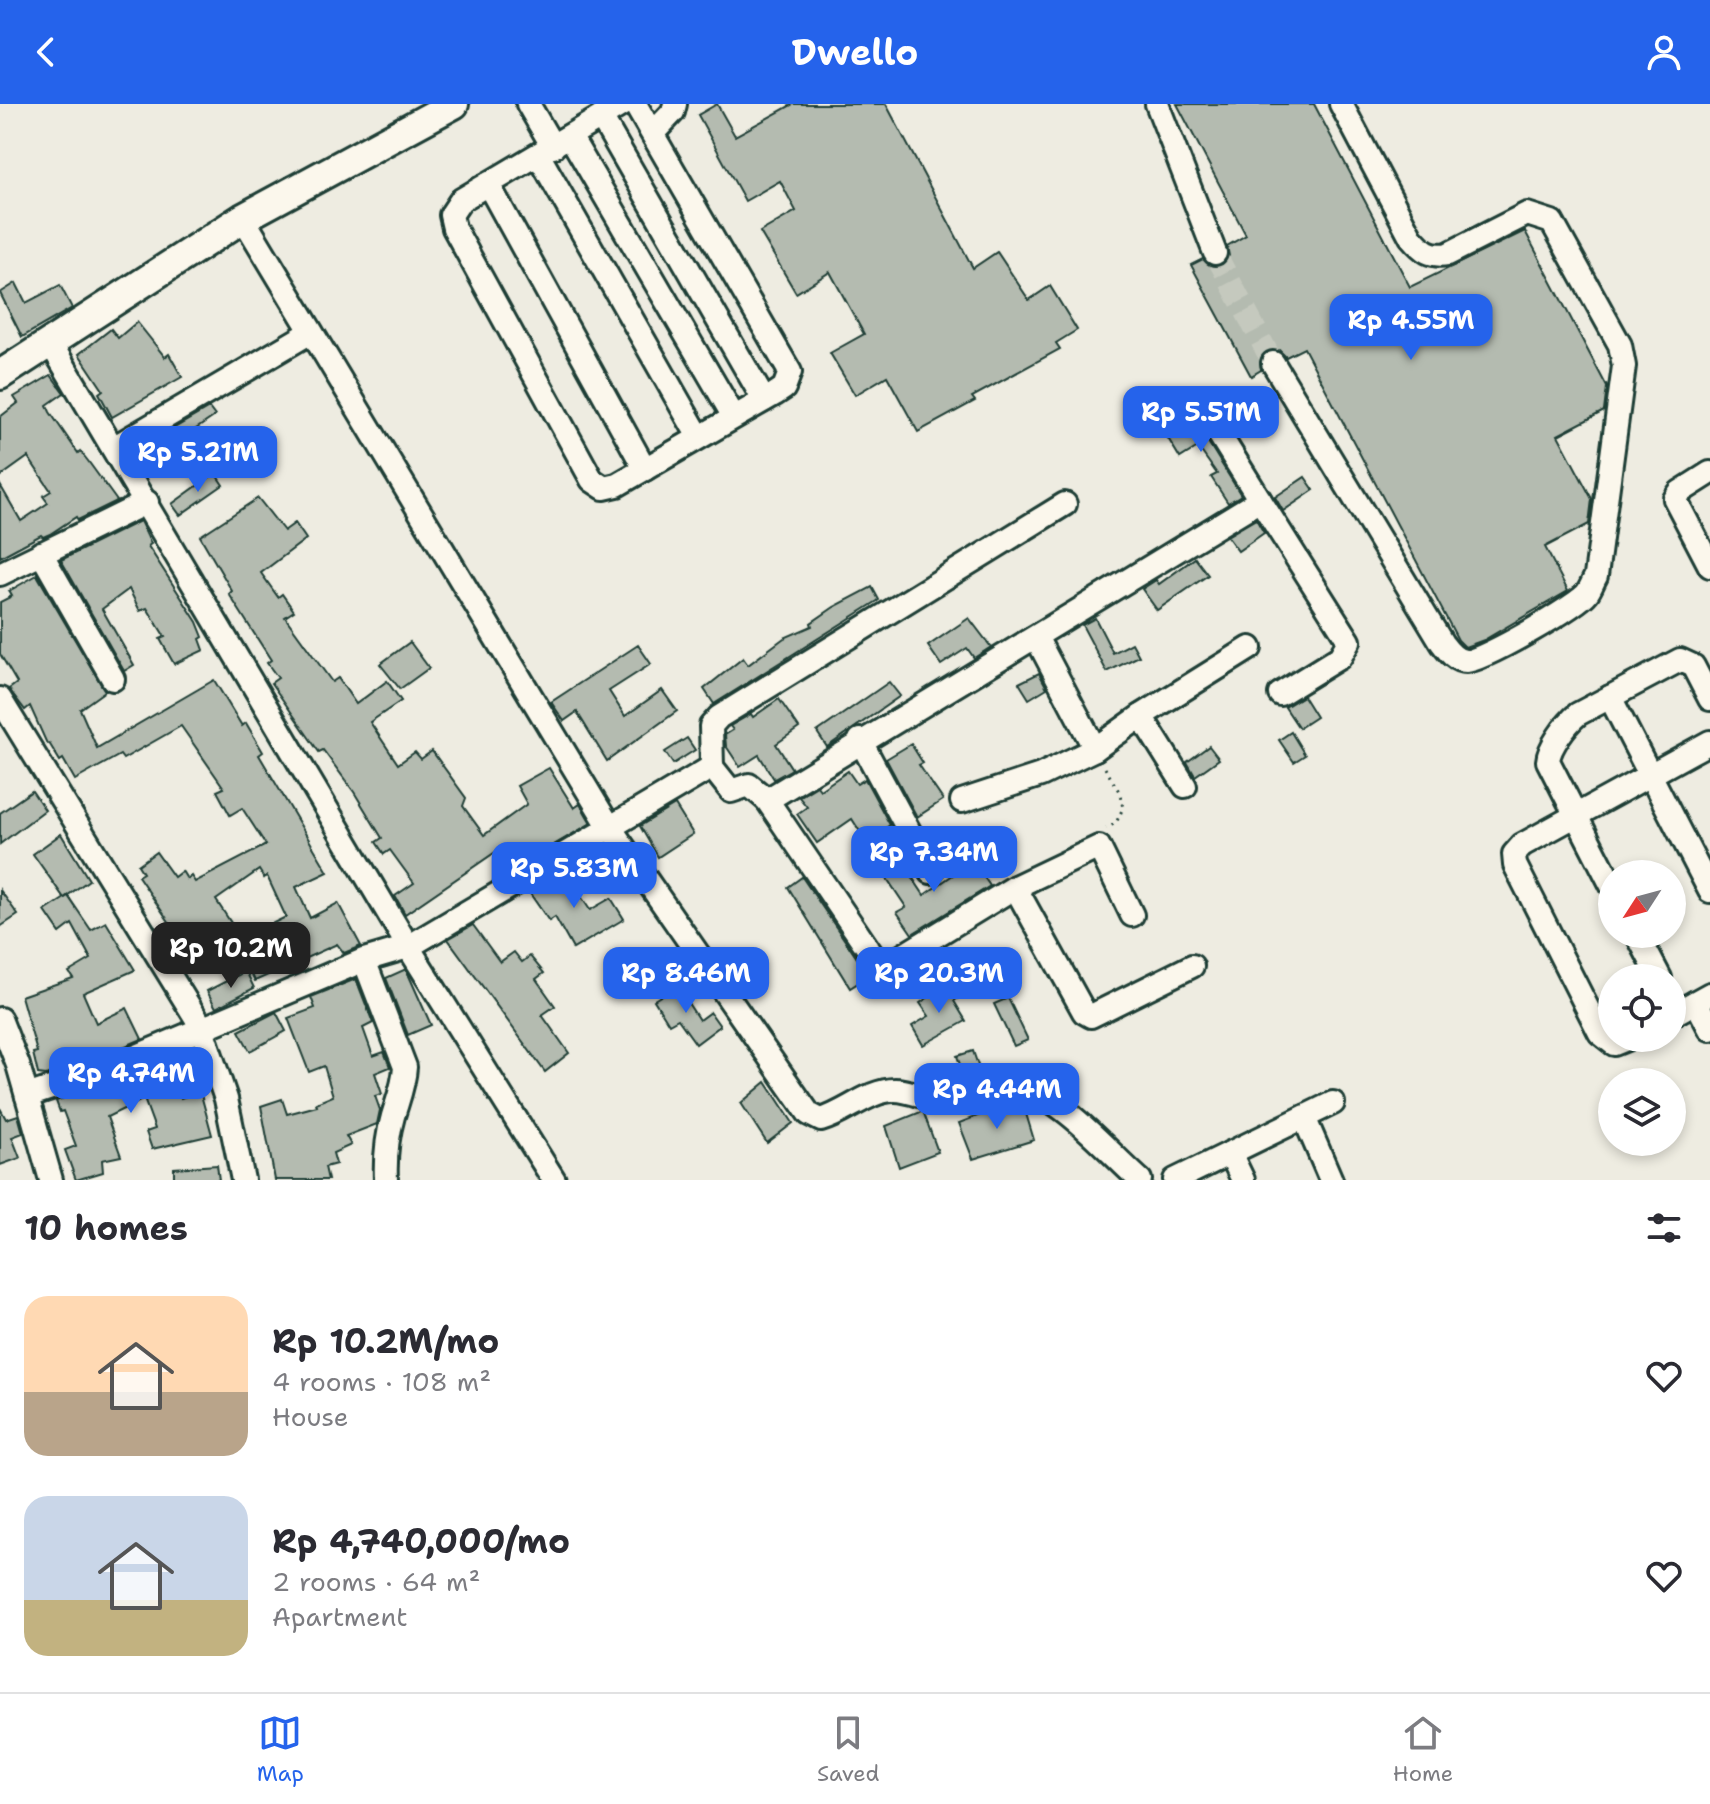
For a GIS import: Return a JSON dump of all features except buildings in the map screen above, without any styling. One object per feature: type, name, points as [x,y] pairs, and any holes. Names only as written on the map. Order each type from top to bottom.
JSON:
[{"type":"main road","points":[[0,375],[243,218],[454,104]]},
{"type":"street","points":[[528,104],[734,417]]},
{"type":"street","points":[[623,104],[488,184],[454,207],[451,215],[454,228],[592,480],[604,488],[645,469],[784,388],[790,372],[654,132],[635,104]]},
{"type":"street","points":[[654,132],[673,112],[675,104]]},
{"type":"street","points":[[1157,104],[1215,253]]},
{"type":"street","points":[[1273,363],[1442,643],[1456,658],[1471,661],[1498,649],[1560,613],[1587,592],[1596,576],[1624,366],[1620,345],[1552,222],[1527,214],[1448,254],[1434,256],[1423,250],[1411,237],[1341,104]]},
{"type":"street","points":[[601,117],[764,400]]},
{"type":"street","points":[[554,146],[699,437]]},
{"type":"street","points":[[488,184],[645,469]]},
{"type":"street","points":[[243,218],[609,826],[809,1114],[821,1120],[837,1116],[872,1096],[896,1090],[935,1102],[961,1102],[1027,1091],[1055,1104],[1140,1180]]},
{"type":"street","points":[[113,448],[311,332]]},
{"type":"street","points":[[51,344],[408,947],[554,1180]]},
{"type":"street","points":[[1198,400],[1349,641],[1340,657],[1280,694]]},
{"type":"street","points":[[1710,473],[1680,492],[1675,499],[1710,566]]},
{"type":"street","points":[[767,800],[860,740],[1260,500]]},
{"type":"street","points":[[0,574],[147,502]]},
{"type":"street","points":[[1065,504],[719,717],[711,726],[712,767],[731,791],[749,785],[767,800],[875,959],[883,965],[1015,887],[1099,847],[1132,915]]},
{"type":"street","points":[[41,553],[113,679]]},
{"type":"street","points":[[1036,637],[1095,749]]},
{"type":"street","points":[[962,801],[1041,775],[1095,749],[1141,716],[1250,648]]},
{"type":"street","points":[[1598,860],[1547,757],[1569,721],[1685,660],[1693,666],[1708,690]]},
{"type":"street","points":[[1610,697],[1710,891]]},
{"type":"street","points":[[0,699],[201,1026],[226,1099],[243,1180]]},
{"type":"street","points":[[1141,716],[1185,786]]},
{"type":"street","points":[[860,740],[931,872]]},
{"type":"street","points":[[1598,1029],[1513,859],[1522,845],[1710,742]]},
{"type":"street","points":[[27,1096],[102,1071],[201,1026],[364,960],[408,947],[712,767]]},
{"type":"street","points":[[1015,887],[1084,1012],[1091,1016],[1192,966]]},
{"type":"street","points":[[364,960],[405,1067],[387,1148],[386,1180]]},
{"type":"street","points":[[1686,1006],[1710,1029]]},
{"type":"street","points":[[0,1019],[27,1096],[51,1180]]},
{"type":"street","points":[[1175,1180],[1333,1103]]},
{"type":"street","points":[[1304,1117],[1331,1180]]},
{"type":"street","points":[[1230,1153],[1243,1180]]},
{"type":"path","points":[[1095,749],[1120,793],[1123,808],[1116,823],[1097,835],[1099,847]]},
{"type":"tunnel","points":[[1215,253],[1273,363]]}]
